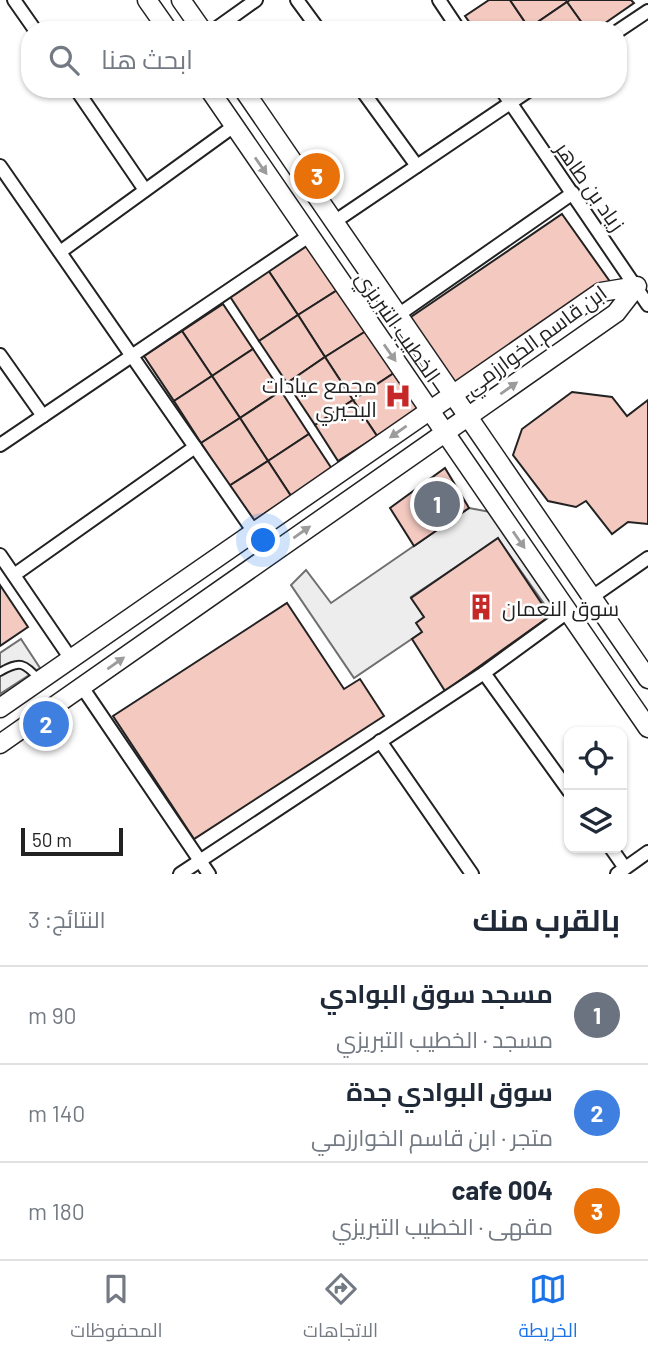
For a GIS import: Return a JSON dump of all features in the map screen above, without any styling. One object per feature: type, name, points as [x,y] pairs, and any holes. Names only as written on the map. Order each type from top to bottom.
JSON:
[{"type":"street","points":[[14,0],[29,21]]},
{"type":"street","points":[[147,0],[162,21]]},
{"type":"street","points":[[181,0],[196,21]]},
{"type":"street","points":[[227,21],[256,0]]},
{"type":"street","points":[[297,0],[312,21]]},
{"type":"street","points":[[439,0],[453,21]]},
{"type":"street","points":[[627,25],[648,11]]},
{"type":"street","points":[[82,98],[145,190]]},
{"type":"street","name":"الخطيب التبريزي","points":[[215,98],[648,728]]},
{"type":"street","name":"الخطيب التبريزي","points":[[249,98],[648,679]]},
{"type":"street","points":[[367,98],[416,166]]},
{"type":"street","name":"زياد بن طاهر","points":[[506,98],[573,193],[643,283],[648,305]]},
{"type":"street","points":[[334,222],[518,98]]},
{"type":"street","points":[[60,252],[234,126]]},
{"type":"street","points":[[1,168],[254,532]]},
{"type":"street","points":[[398,315],[573,193]]},
{"type":"street","points":[[0,446],[309,236]]},
{"type":"street","name":"ابن قاسم الخوارزمي","points":[[0,708],[601,292],[643,283]]},
{"type":"street","name":"ابن قاسم الخوارزمي","points":[[0,744],[616,313],[643,283]]},
{"type":"street","points":[[0,355],[43,416]]},
{"type":"street","points":[[14,575],[195,447]]},
{"type":"street","points":[[0,555],[71,659]]},
{"type":"street","points":[[592,597],[648,558]]},
{"type":"street","points":[[180,874],[484,673],[569,611]]},
{"type":"street","points":[[484,673],[568,790]]},
{"type":"street","points":[[82,687],[209,874]]},
{"type":"street","points":[[380,741],[472,874]]},
{"type":"street","points":[[613,853],[621,871],[648,852]]},
{"type":"lane","points":[[0,672],[13,664],[26,666],[40,680]]},
{"type":"shaded area","points":[[469,508],[501,514],[569,611],[552,615],[498,539],[411,597],[424,617],[422,632],[354,678],[291,585],[306,570],[331,603]]},
{"type":"shaded area","points":[[21,639],[40,668],[0,694],[0,653]]},
{"type":"building","points":[[489,0],[510,0],[524,21],[469,21],[465,16]]},
{"type":"building","points":[[510,0],[567,2],[539,21],[524,21]]},
{"type":"building","points":[[631,0],[634,3],[608,21],[581,21],[567,2]]},
{"type":"building","points":[[567,2],[581,21],[539,21]]},
{"type":"building","points":[[562,214],[611,283],[455,384],[408,319]]},
{"type":"building","points":[[309,243],[339,289],[298,315],[268,270]]},
{"type":"building","points":[[268,270],[298,315],[259,341],[229,295]]},
{"type":"building","points":[[339,289],[366,331],[325,357],[298,315]]},
{"type":"building","points":[[223,304],[253,349],[212,376],[182,331]]},
{"type":"building","points":[[298,315],[325,357],[287,383],[259,341]]},
{"type":"building","points":[[182,331],[212,376],[174,401],[144,356]]},
{"type":"building","points":[[366,331],[394,373],[353,400],[325,357]]},
{"type":"building","points":[[253,349],[281,391],[240,418],[212,376]]},
{"type":"building","points":[[325,357],[353,400],[315,425],[287,383]]},
{"type":"building","points":[[394,373],[418,409],[377,436],[353,400]]},
{"type":"building","points":[[212,376],[240,418],[201,443],[174,401]]},
{"type":"building","points":[[281,391],[309,434],[268,461],[240,418]]},
{"type":"building","points":[[572,392],[612,397],[627,416],[648,400],[648,524],[628,522],[612,534],[586,501],[576,507],[548,501],[513,455],[522,429]]},
{"type":"building","points":[[353,400],[377,436],[338,461],[315,425]]},
{"type":"building","points":[[240,418],[268,461],[229,486],[201,443]]},
{"type":"building","points":[[309,434],[332,469],[291,496],[268,461]]},
{"type":"building","points":[[268,461],[291,496],[253,521],[229,486]]},
{"type":"building","points":[[445,468],[469,508],[414,546],[390,508]]},
{"type":"building","name":"سوق النعمان","points":[[498,538],[550,616],[445,691],[412,639],[422,632],[416,623],[424,617],[411,598]]},
{"type":"building","points":[[0,585],[28,627],[0,646]]},
{"type":"building","points":[[287,603],[344,689],[360,679],[384,716],[194,839],[113,716]]},
{"type":"place","name":"004 cafe","points":[[317,176]]},
{"type":"place","name":"مجمع عيادات البحيري","points":[[398,396]]},
{"type":"place","name":"مسجد سوق البوادي","points":[[437,504]]},
{"type":"place","name":"سوق النعمان","points":[[481,607]]},
{"type":"place","name":"سوق البوادي جدة","points":[[46,724]]}]
